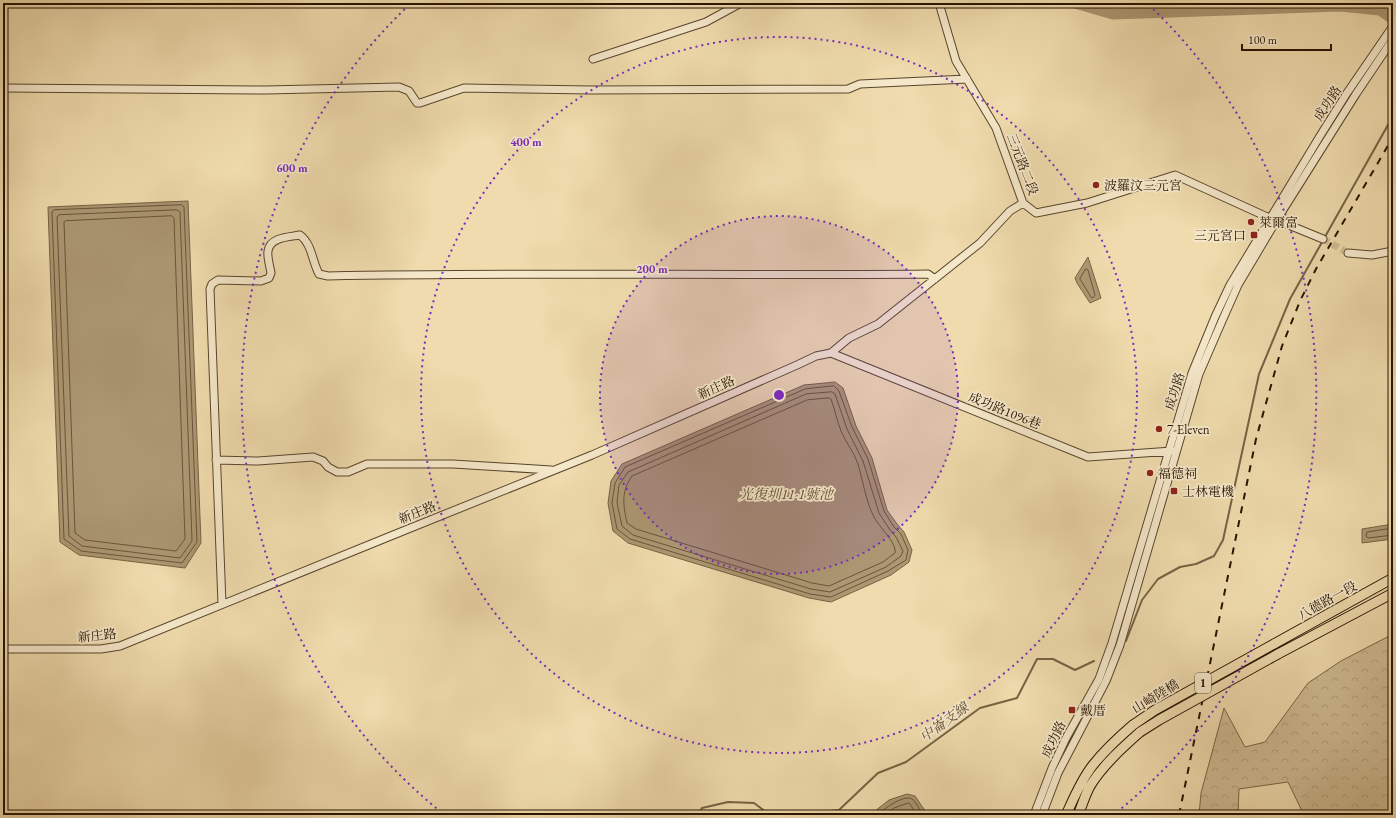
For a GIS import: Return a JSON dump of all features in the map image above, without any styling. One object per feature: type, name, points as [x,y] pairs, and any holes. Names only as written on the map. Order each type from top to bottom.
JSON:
[{"type":"main road","name":"八德路一段","points":[[1274,644],[1393,578]]},
{"type":"main road","name":"八德路一段","points":[[1278,654],[1393,593]]},
{"type":"main road","name":"山崎陸橋","points":[[1066,815],[1080,786],[1092,766],[1109,747],[1133,725],[1162,706],[1274,644]]},
{"type":"main road","name":"山崎陸橋","points":[[1078,815],[1090,787],[1102,770],[1116,754],[1140,732],[1158,720],[1278,654]]},
{"type":"street","points":[[593,59],[706,22],[741,3]]},
{"type":"street","name":"三元路二段","points":[[939,3],[956,61],[996,128],[1023,203],[1036,213],[1087,203],[1175,175],[1273,219],[1322,239]]},
{"type":"street","points":[[1382,47],[1393,26]]},
{"type":"street","points":[[1382,47],[1393,39]]},
{"type":"street","name":"成功路","points":[[1034,815],[1066,738],[1096,685],[1112,643],[1172,451],[1199,374],[1238,285],[1273,219],[1330,135],[1382,47]]},
{"type":"street","points":[[3,88],[266,90],[399,87],[409,91],[417,103],[420,103],[464,88],[592,90],[848,89],[860,84],[967,79]]},
{"type":"street","points":[[831,353],[849,338],[878,324],[980,243],[1010,211],[1023,203]]},
{"type":"street","points":[[222,604],[210,289],[212,284],[218,280],[261,281],[269,278],[272,273],[268,251],[270,244],[274,240],[300,234],[307,240],[319,274],[328,276],[928,274],[935,279]]},
{"type":"street","points":[[1348,253],[1372,255],[1393,251]]},
{"type":"street","name":"成功路1096巷","points":[[831,353],[1088,457],[1172,451]]},
{"type":"street","name":"新庄路","points":[[3,649],[101,649],[120,646],[592,455],[803,362],[831,353]]},
{"type":"street","name":"成功路","points":[[1042,815],[1058,774],[1106,680],[1120,645],[1172,451]]},
{"type":"street","points":[[216,460],[258,461],[313,458],[322,460],[328,467],[337,472],[348,472],[367,464],[453,464],[554,470]]},
{"type":"green space","points":[[1393,634],[1393,815],[1301,815],[1302,811],[1288,782],[1239,789],[1238,815],[1199,815],[1201,793],[1224,708],[1245,747],[1265,742],[1308,683],[1341,661]]},
{"type":"water","points":[[188,201],[201,543],[185,568],[79,555],[60,542],[48,207]]},
{"type":"water","points":[[1088,257],[1101,298],[1090,303],[1075,278]]},
{"type":"water","name":"光復圳11-1號池","points":[[835,382],[843,388],[856,426],[872,458],[887,510],[904,532],[912,550],[909,562],[891,575],[831,602],[809,598],[628,543],[613,531],[608,503],[611,481],[622,464],[804,385]]},
{"type":"water","points":[[1393,524],[1393,539],[1362,543],[1362,529]]},
{"type":"water","points":[[907,794],[915,796],[928,815],[870,815],[889,800]]},
{"type":"waterway","points":[[1075,3],[1113,14],[1340,6],[1380,10],[1393,19]]},
{"type":"waterway","points":[[1126,641],[1142,600],[1158,579],[1180,567],[1196,564],[1214,556],[1223,540],[1259,374],[1290,299],[1393,116]]},
{"type":"waterway","name":"中崙支線","points":[[796,815],[839,810],[878,773],[906,762],[980,708],[1017,698],[1037,659],[1053,659],[1075,670],[1094,661]]},
{"type":"waterway","name":"中崙支線","points":[[698,815],[702,808],[728,802],[754,803],[770,815]]},
{"type":"tunnel","points":[[1323,239],[1348,253]]},
{"type":"railway","points":[[1179,815],[1256,439],[1282,346],[1300,301],[1316,269],[1393,137]]},
{"type":"place","name":"波羅汶三元宮","points":[[1096,185]]},
{"type":"place","name":"萊爾富","points":[[1251,222]]},
{"type":"place","name":"三元宮口","points":[[1254,235]]},
{"type":"place","name":"7-Eleven","points":[[1159,429]]},
{"type":"place","name":"福德祠","points":[[1150,473]]},
{"type":"place","name":"士林電機","points":[[1174,491]]},
{"type":"place","name":"戴厝","points":[[1072,710]]}]
